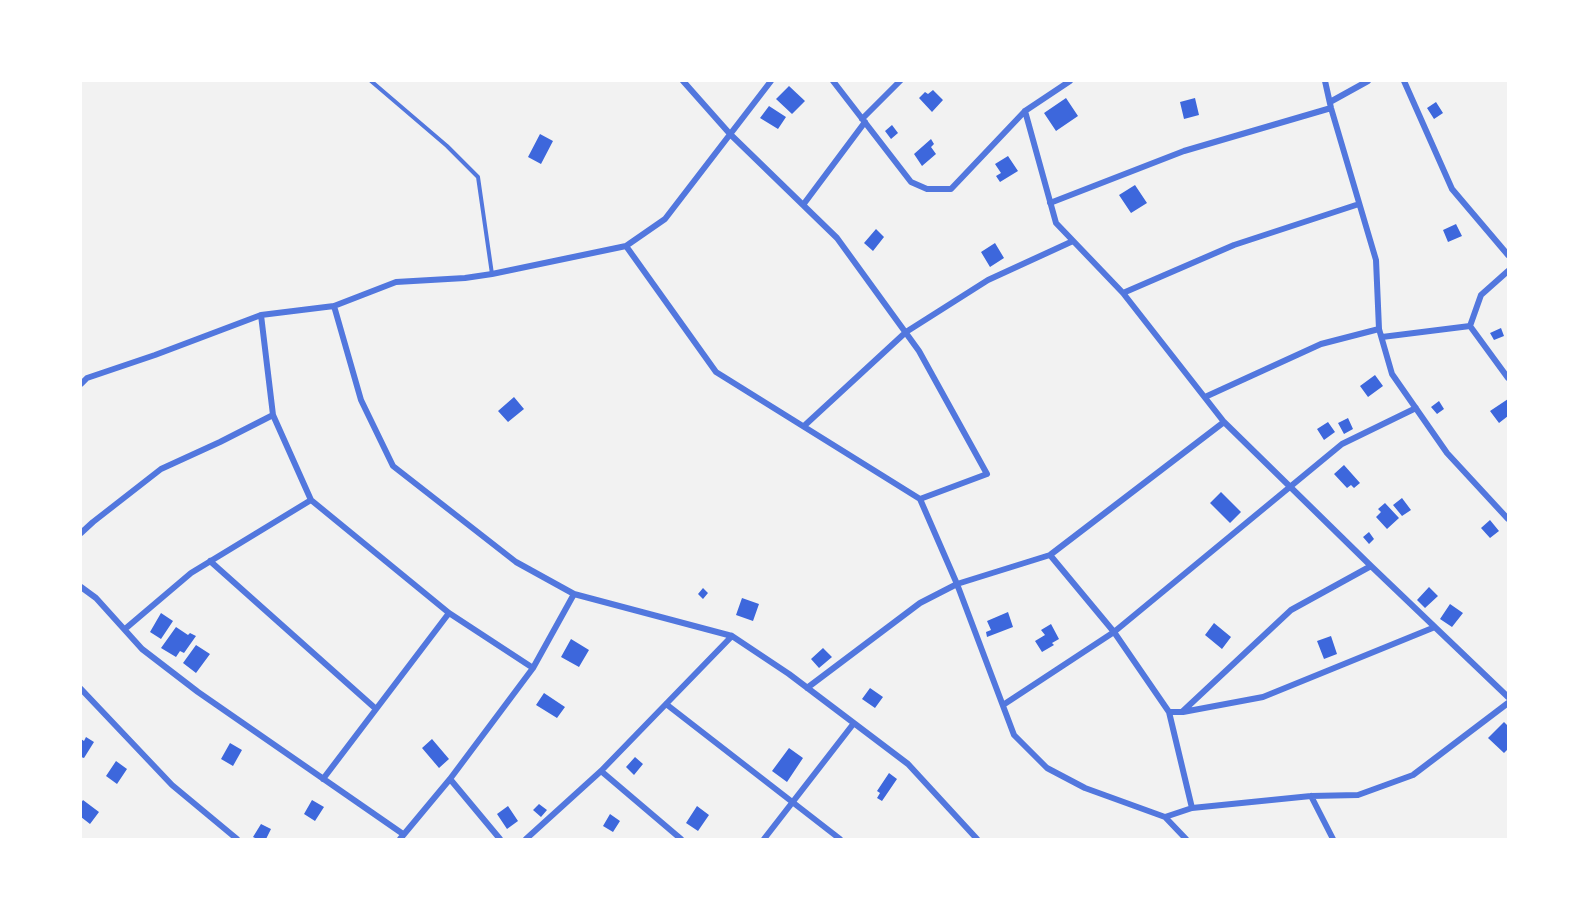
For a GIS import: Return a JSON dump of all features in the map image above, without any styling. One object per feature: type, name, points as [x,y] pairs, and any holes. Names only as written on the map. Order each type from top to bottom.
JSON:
[{"type":"street","points":[[683,81],[730,134],[837,237],[919,351],[987,474],[920,499]]},
{"type":"street","points":[[81,384],[87,378],[261,315],[334,306],[396,282],[492,274],[626,246],[665,219],[771,81]]},
{"type":"street","points":[[833,81],[911,182],[927,189],[951,189],[1026,111],[1070,81]]},
{"type":"street","points":[[803,205],[864,121],[900,81]]},
{"type":"street","points":[[1325,81],[1376,261],[1379,329],[1392,374],[1447,453],[1508,519]]},
{"type":"street","points":[[1050,203],[1184,152],[1331,105],[1368,81]]},
{"type":"street","points":[[1404,81],[1452,189],[1508,255]]},
{"type":"street","points":[[1026,111],[1056,223],[1123,294],[1224,422],[1508,697]]},
{"type":"street","points":[[1123,294],[1234,245],[1359,204]]},
{"type":"street","points":[[804,426],[906,332],[987,280],[1073,241]]},
{"type":"street","points":[[626,246],[716,372],[920,499],[957,584],[1014,735],[1047,768],[1085,788],[1165,817],[1186,839]]},
{"type":"street","points":[[1470,326],[1481,295],[1508,271]]},
{"type":"street","points":[[334,306],[361,400],[393,466],[516,562],[574,594],[732,636],[807,688],[908,764],[977,839]]},
{"type":"street","points":[[261,315],[273,415],[311,500],[450,614],[533,668]]},
{"type":"street","points":[[1382,337],[1470,326]]},
{"type":"street","points":[[1470,326],[1508,378]]},
{"type":"street","points":[[1205,397],[1321,344],[1379,329]]},
{"type":"street","points":[[1003,705],[1114,632],[1342,444],[1416,408]]},
{"type":"street","points":[[81,533],[161,469],[273,415]]},
{"type":"street","points":[[807,688],[920,603],[957,584],[1050,555],[1224,422]]},
{"type":"street","points":[[125,629],[190,573],[311,500]]},
{"type":"street","points":[[1050,555],[1114,632],[1169,712],[1192,808]]},
{"type":"street","points":[[210,561],[376,710]]},
{"type":"street","points":[[1183,712],[1292,610],[1371,566]]},
{"type":"street","points":[[81,587],[96,598],[142,649],[198,692],[323,779],[401,837],[450,779],[533,668],[574,594]]},
{"type":"street","points":[[323,779],[450,614]]},
{"type":"street","points":[[1169,712],[1183,712],[1263,697],[1435,627]]},
{"type":"street","points":[[526,839],[601,771],[732,636]]},
{"type":"street","points":[[81,689],[172,785],[237,839]]},
{"type":"street","points":[[1165,817],[1192,808],[1311,796],[1358,795],[1413,775],[1508,703]]},
{"type":"street","points":[[666,704],[840,839]]},
{"type":"street","points":[[764,839],[854,723]]},
{"type":"street","points":[[601,771],[681,839]]},
{"type":"street","points":[[450,779],[500,839]]},
{"type":"street","points":[[1311,796],[1333,839]]},
{"type":"lane","points":[[371,81],[447,146],[478,177],[492,274]]},
{"type":"building","points":[[789,86],[805,101],[792,114],[776,99]]},
{"type":"building","points":[[933,90],[943,100],[932,112],[919,98],[925,92],[928,94]]},
{"type":"building","points":[[1066,98],[1078,116],[1056,131],[1044,113]]},
{"type":"building","points":[[1195,98],[1199,115],[1184,119],[1180,102]]},
{"type":"building","points":[[1436,102],[1443,113],[1434,119],[1427,108]]},
{"type":"building","points":[[769,106],[786,117],[778,129],[760,118]]},
{"type":"building","points":[[892,125],[898,133],[891,139],[885,131]]},
{"type":"building","points":[[540,134],[553,141],[541,164],[528,157]]},
{"type":"building","points":[[931,139],[934,144],[931,147],[936,154],[922,166],[914,154]]},
{"type":"building","points":[[1008,156],[1018,171],[1000,182],[996,176],[1001,173],[995,164]]},
{"type":"building","points":[[1135,185],[1147,203],[1131,213],[1119,195]]},
{"type":"building","points":[[1456,224],[1462,236],[1448,242],[1443,230]]},
{"type":"building","points":[[876,229],[884,237],[873,251],[864,243]]},
{"type":"building","points":[[995,243],[1004,258],[990,267],[981,252]]},
{"type":"building","points":[[1501,328],[1504,336],[1494,340],[1490,333]]},
{"type":"building","points":[[1375,375],[1383,386],[1368,397],[1360,386]]},
{"type":"building","points":[[514,397],[524,409],[508,422],[498,411]]},
{"type":"building","points":[[1508,399],[1508,416],[1499,423],[1490,411]]},
{"type":"building","points":[[1439,401],[1444,409],[1437,414],[1431,407]]},
{"type":"building","points":[[1348,418],[1353,429],[1344,434],[1338,423]]},
{"type":"building","points":[[1328,422],[1335,432],[1324,440],[1317,429]]},
{"type":"building","points":[[1344,465],[1360,483],[1354,488],[1351,485],[1347,488],[1334,474]]},
{"type":"building","points":[[1221,492],[1241,512],[1230,523],[1210,503]]},
{"type":"building","points":[[1402,498],[1411,510],[1402,516],[1393,505]]},
{"type":"building","points":[[1385,503],[1399,518],[1387,529],[1376,517],[1381,512],[1378,509]]},
{"type":"building","points":[[1490,520],[1499,531],[1490,538],[1481,528]]},
{"type":"building","points":[[1369,532],[1374,539],[1369,544],[1363,537]]},
{"type":"building","points":[[1429,587],[1438,596],[1425,608],[1417,600]]},
{"type":"building","points":[[703,588],[708,593],[703,599],[698,594]]},
{"type":"building","points":[[742,598],[759,604],[753,621],[736,615]]},
{"type":"building","points":[[1450,604],[1463,613],[1452,627],[1440,619]]},
{"type":"building","points":[[1008,612],[1013,627],[987,637],[986,632],[991,630],[987,621]]},
{"type":"building","points":[[161,613],[173,621],[161,639],[150,632]]},
{"type":"building","points":[[1214,623],[1231,637],[1222,649],[1205,635]]},
{"type":"building","points":[[1051,624],[1059,639],[1042,652],[1035,641],[1045,635],[1041,630]]},
{"type":"building","points":[[176,627],[188,635],[190,633],[196,636],[184,653],[180,651],[176,657],[161,648]]},
{"type":"building","points":[[1331,636],[1337,654],[1324,659],[1317,641]]},
{"type":"building","points":[[571,639],[589,650],[579,667],[561,657]]},
{"type":"building","points":[[196,645],[210,654],[196,673],[183,663]]},
{"type":"building","points":[[823,648],[832,657],[819,668],[811,659]]},
{"type":"building","points":[[870,688],[883,697],[875,708],[862,699]]},
{"type":"building","points":[[544,693],[565,707],[557,718],[536,705]]},
{"type":"building","points":[[1504,722],[1508,726],[1508,749],[1504,753],[1488,738]]},
{"type":"building","points":[[86,737],[94,742],[84,758],[81,757],[81,739],[84,741]]},
{"type":"building","points":[[432,739],[449,759],[439,768],[422,748]]},
{"type":"building","points":[[230,743],[242,750],[233,766],[221,759]]},
{"type":"building","points":[[789,748],[803,758],[787,782],[772,771]]},
{"type":"building","points":[[635,757],[643,764],[634,775],[626,767]]},
{"type":"building","points":[[116,761],[127,769],[117,784],[106,776]]},
{"type":"building","points":[[889,773],[897,779],[882,801],[877,798],[880,793],[877,791]]},
{"type":"building","points":[[83,800],[99,812],[90,824],[81,817]]},
{"type":"building","points":[[312,800],[324,807],[315,821],[304,814]]},
{"type":"building","points":[[539,804],[547,810],[541,817],[533,810]]},
{"type":"building","points":[[508,806],[518,821],[507,829],[497,814]]},
{"type":"building","points":[[697,806],[709,815],[698,831],[686,823]]},
{"type":"building","points":[[610,814],[620,821],[613,832],[603,826]]},
{"type":"building","points":[[261,824],[271,829],[266,839],[253,837]]}]
